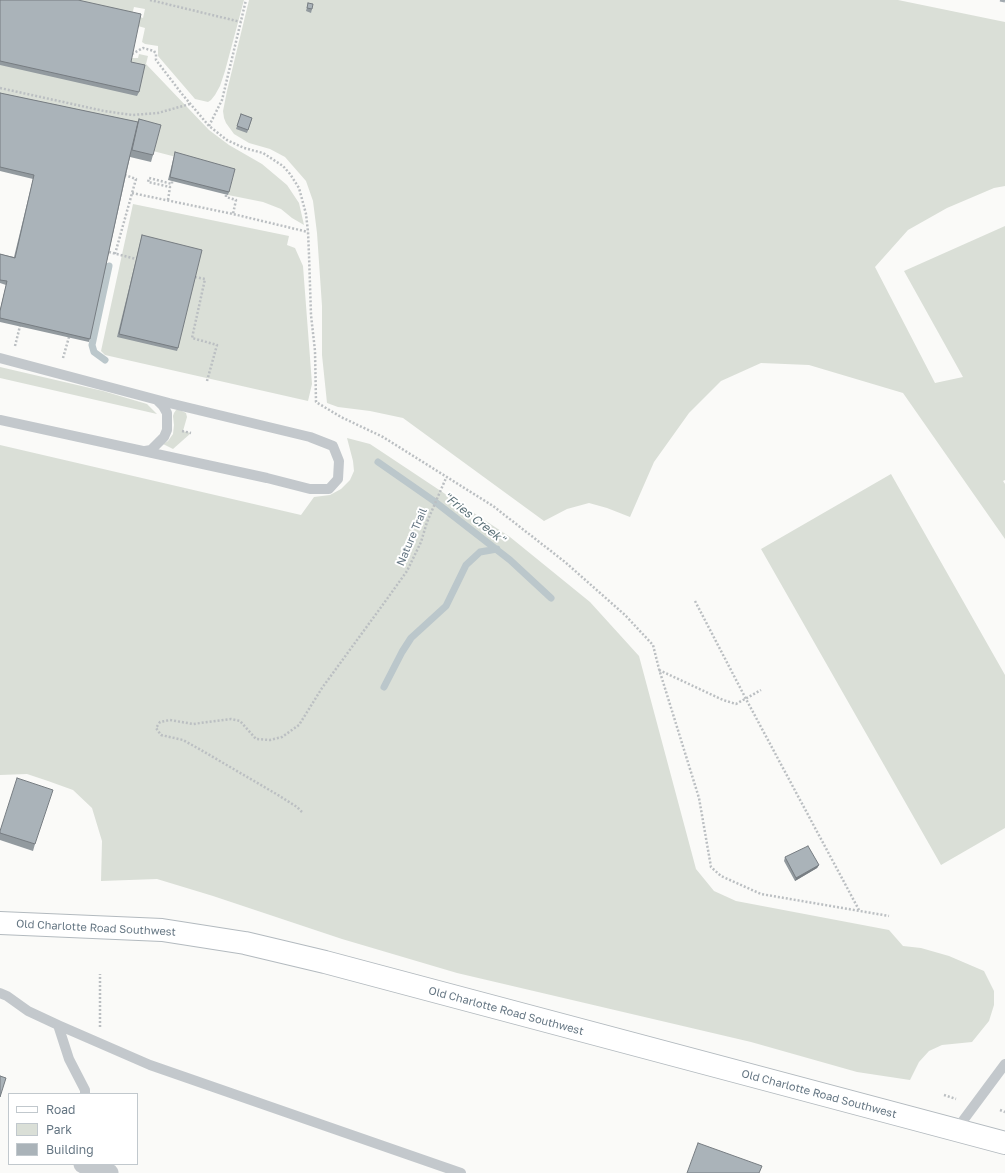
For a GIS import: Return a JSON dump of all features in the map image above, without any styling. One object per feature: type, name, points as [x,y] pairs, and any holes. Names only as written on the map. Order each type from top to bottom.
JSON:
[{"type":"main road","name":"Old Charlotte Road Southwest","points":[[0,923],[162,930],[245,943],[333,964],[1005,1143]]},
{"type":"street","points":[[86,1165],[109,1173]]},
{"type":"lane","points":[[0,358],[158,401],[310,437],[333,446],[339,461],[338,479],[329,489],[310,490],[267,478],[0,420]]},
{"type":"lane","points":[[145,451],[151,450],[164,437],[167,430],[167,413],[158,401]]},
{"type":"lane","points":[[0,993],[7,996],[28,1011],[150,1065],[461,1173]]},
{"type":"lane","points":[[58,1025],[69,1059],[86,1093]]},
{"type":"lane","points":[[956,1130],[1005,1064]]},
{"type":"path","points":[[150,0],[241,22]]},
{"type":"path","points":[[209,126],[222,100],[246,0]]},
{"type":"path","points":[[132,54],[143,48],[154,51],[156,54],[156,60],[209,126],[227,140],[244,148],[262,153],[283,166],[299,188],[306,214],[310,255],[311,315],[315,351],[316,402],[341,417],[382,437],[499,511],[565,562],[625,615],[653,645],[659,670],[699,798],[711,866],[721,876],[761,894],[889,916]]},
{"type":"path","points":[[0,88],[104,111],[132,115],[158,113],[190,104]]},
{"type":"path","points":[[115,254],[136,179],[125,175]]},
{"type":"path","points":[[168,200],[170,188],[148,182],[149,178],[171,182]]},
{"type":"path","points":[[132,193],[233,214],[308,232]]},
{"type":"path","points":[[226,195],[226,197],[236,200],[233,214]]},
{"type":"path","points":[[109,252],[136,259]]},
{"type":"path","points":[[195,276],[205,279],[192,338],[217,345],[207,381]]},
{"type":"path","points":[[13,352],[20,326]]},
{"type":"path","points":[[62,364],[69,337]]},
{"type":"path","name":"Nature Trail","points":[[302,812],[298,807],[183,740],[161,735],[156,728],[160,722],[170,720],[193,724],[231,719],[240,721],[256,739],[270,740],[282,737],[299,725],[322,688],[406,571],[421,542],[446,478]]},
{"type":"path","points":[[695,601],[859,911]]},
{"type":"path","points":[[659,670],[736,704],[761,690]]},
{"type":"path","points":[[100,974],[100,1043]]},
{"type":"path","points":[[944,1095],[956,1099]]},
{"type":"path","points":[[1000,1110],[1005,1112]]},
{"type":"green space","points":[[62,0],[244,0],[220,86],[215,95],[208,102],[195,99],[158,56],[158,46],[145,44],[142,42],[145,28],[138,26],[140,17],[143,18],[145,9],[134,7],[132,15]]},
{"type":"green space","points":[[249,0],[898,0],[1005,22],[1005,186],[994,188],[947,208],[908,230],[875,267],[935,383],[963,377],[904,271],[1005,226],[1005,480],[1003,481],[1005,484],[1005,539],[903,393],[809,365],[761,363],[721,381],[689,413],[654,462],[630,517],[589,503],[567,509],[544,521],[403,418],[370,411],[338,407],[327,403],[322,355],[322,306],[317,233],[313,201],[306,181],[285,157],[270,149],[249,143],[234,134],[224,118],[223,111],[227,91]]},
{"type":"green space","points":[[139,54],[148,56],[146,64],[209,130],[229,145],[262,164],[287,185],[299,203],[304,225],[281,209],[263,202],[228,195],[234,172],[153,151],[0,97],[0,65],[130,65],[131,58],[138,58]]},
{"type":"green space","points":[[133,204],[289,236],[287,245],[295,248],[303,266],[312,384],[308,401],[105,355],[101,351]]},
{"type":"green space","points":[[0,367],[103,391],[147,404],[157,414],[0,378]]},
{"type":"green space","points":[[176,410],[186,413],[187,417],[183,431],[191,433],[173,449],[163,444],[168,441],[173,434],[173,416]]},
{"type":"green space","points":[[347,438],[370,444],[510,537],[590,602],[639,656],[696,869],[714,891],[736,901],[889,930],[903,946],[921,948],[949,956],[984,971],[994,991],[994,1005],[989,1021],[972,1042],[942,1045],[929,1051],[919,1062],[910,1080],[857,1072],[751,1042],[457,973],[342,939],[157,879],[101,881],[102,841],[92,808],[73,790],[48,781],[27,774],[0,775],[0,445],[301,515],[314,497],[330,495],[341,489],[350,480],[354,471]]},
{"type":"green space","points":[[891,474],[1005,675],[1005,828],[941,865],[761,549]]},
{"type":"building","points":[[0,0],[78,0],[141,14],[131,62],[145,65],[139,92],[0,61]]},
{"type":"building","points":[[308,3],[313,4],[312,9],[307,8]]},
{"type":"building","points":[[0,93],[138,122],[90,339],[0,318],[0,311],[7,281],[0,280],[0,254],[15,258],[34,175],[0,167]]},
{"type":"building","points":[[241,114],[252,118],[248,130],[237,126]]},
{"type":"building","points":[[139,119],[161,125],[153,155],[132,150]]},
{"type":"building","points":[[175,152],[235,169],[229,192],[170,177]]},
{"type":"building","points":[[142,235],[202,250],[178,348],[119,334]]},
{"type":"building","points":[[17,778],[53,790],[35,844],[0,833]]},
{"type":"building","points":[[808,846],[819,865],[796,878],[785,857]]},
{"type":"building","points":[[0,1076],[6,1078],[0,1097]]},
{"type":"building","points":[[698,1143],[762,1166],[759,1173],[687,1173]]},
{"type":"waterway","points":[[105,360],[94,352],[92,345],[109,266]]},
{"type":"waterway","name":"\"Fries Creek\"","points":[[378,462],[434,501],[510,560],[551,598]]},
{"type":"waterway","points":[[384,687],[411,638],[446,606],[466,565],[480,552],[497,549]]},
{"type":"railway","points":[[1000,0],[1005,1]]}]
